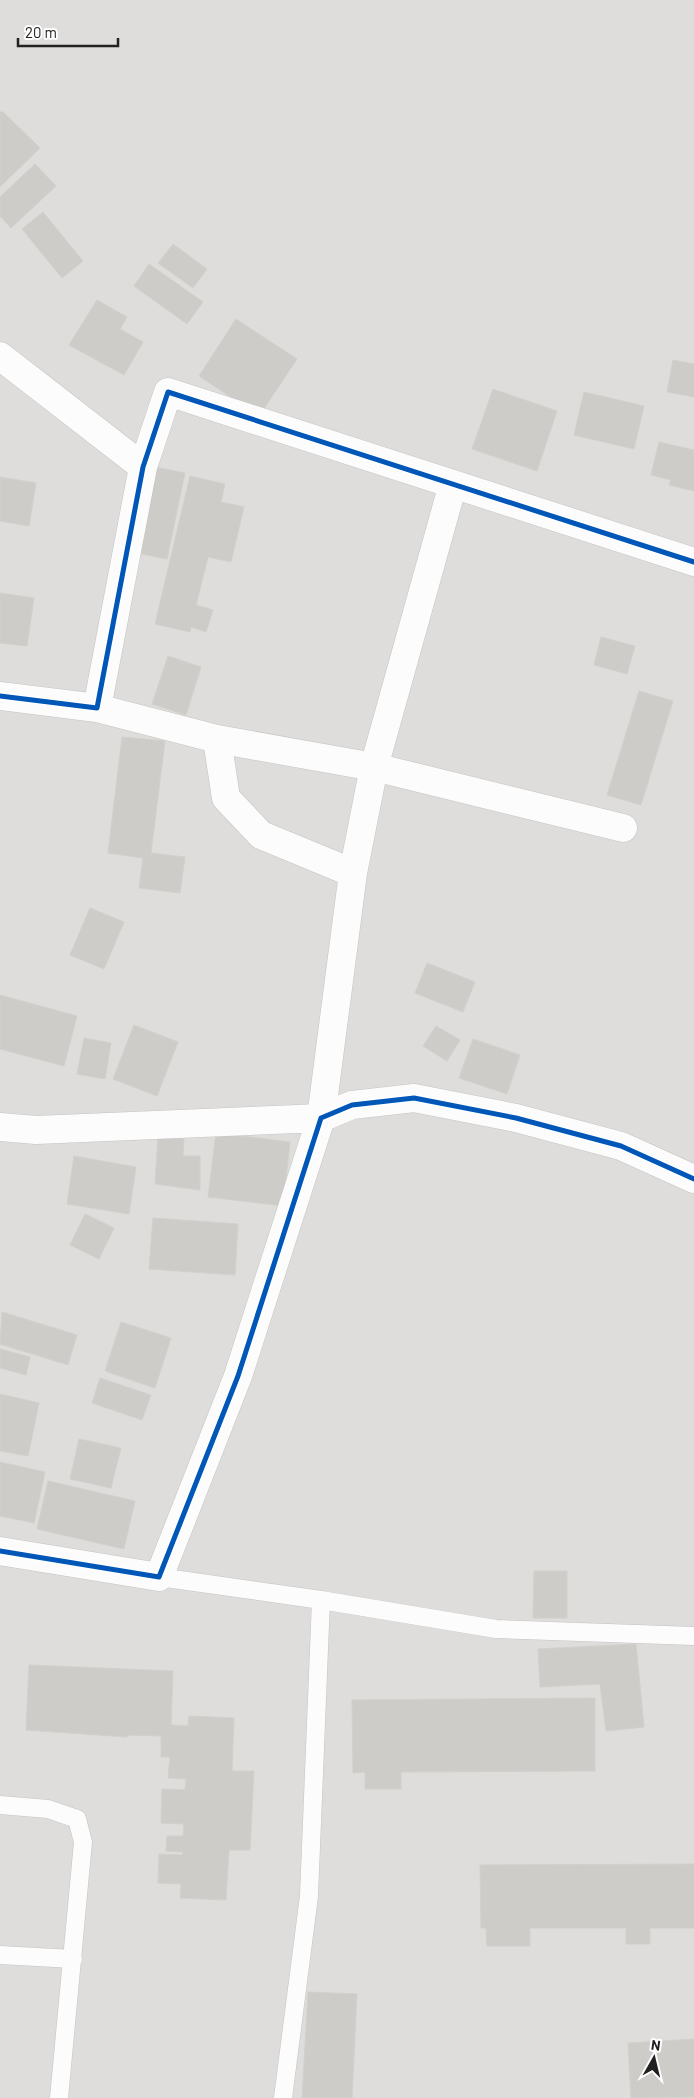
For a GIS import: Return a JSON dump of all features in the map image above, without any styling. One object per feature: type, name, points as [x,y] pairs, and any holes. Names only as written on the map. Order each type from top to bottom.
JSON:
[{"type":"street","points":[[0,356],[143,467]]},
{"type":"street","points":[[97,708],[143,467],[168,392],[694,562]]},
{"type":"street","points":[[0,1550],[159,1577],[238,1376],[321,1118],[353,873],[374,767],[453,484]]},
{"type":"street","points":[[0,696],[97,708],[217,739],[374,767],[623,828]]},
{"type":"street","points":[[217,739],[226,798],[261,835],[353,873]]},
{"type":"street","points":[[0,1127],[36,1130],[321,1118],[352,1105],[414,1098],[516,1118],[621,1146],[694,1179]]},
{"type":"lane","points":[[159,1577],[321,1600],[496,1629],[694,1636]]},
{"type":"lane","points":[[283,2098],[309,1896],[321,1600]]},
{"type":"lane","points":[[0,1805],[48,1809],[77,1819],[83,1842],[58,2098]]},
{"type":"lane","points":[[0,1955],[73,1959]]},
{"type":"shaded area","points":[[0,0],[694,0],[694,2098],[0,2098]]},
{"type":"building","points":[[2,111],[40,148],[0,187],[0,113]]},
{"type":"building","points":[[35,164],[56,186],[11,228],[0,216],[0,197]]},
{"type":"building","points":[[43,212],[83,261],[62,278],[22,229]]},
{"type":"building","points":[[173,244],[207,269],[193,288],[158,263]]},
{"type":"building","points":[[149,264],[203,302],[187,324],[134,286]]},
{"type":"building","points":[[97,300],[127,317],[120,329],[143,342],[124,375],[69,345]]},
{"type":"building","points":[[236,319],[297,359],[259,416],[199,376]]},
{"type":"building","points":[[673,360],[694,364],[694,397],[667,392]]},
{"type":"building","points":[[493,389],[557,411],[537,471],[472,449]]},
{"type":"building","points":[[584,392],[644,406],[634,449],[574,435]]},
{"type":"building","points":[[659,442],[694,450],[694,491],[669,485],[671,480],[651,475]]},
{"type":"building","points":[[155,467],[185,473],[167,559],[137,553]]},
{"type":"building","points":[[190,476],[225,484],[221,502],[244,507],[231,562],[208,557],[196,605],[213,610],[206,632],[191,627],[190,632],[155,624]]},
{"type":"building","points":[[0,477],[36,483],[29,526],[0,521]]},
{"type":"building","points":[[0,593],[34,598],[27,646],[0,643]]},
{"type":"building","points":[[601,637],[635,646],[627,674],[594,665]]},
{"type":"building","points":[[168,656],[201,667],[186,715],[152,704]]},
{"type":"building","points":[[639,691],[673,701],[641,805],[607,795]]},
{"type":"building","points":[[122,737],[165,741],[151,853],[185,857],[180,893],[139,888],[143,858],[108,853]]},
{"type":"building","points":[[90,908],[124,922],[104,969],[70,955]]},
{"type":"building","points":[[427,963],[475,982],[463,1012],[415,993]]},
{"type":"building","points":[[0,995],[77,1016],[64,1066],[0,1049]]},
{"type":"building","points":[[134,1025],[178,1042],[157,1096],[113,1079]]},
{"type":"building","points":[[436,1026],[460,1040],[447,1061],[423,1046]]},
{"type":"building","points":[[84,1038],[111,1043],[105,1079],[77,1074]]},
{"type":"building","points":[[473,1039],[520,1055],[507,1094],[459,1078]]},
{"type":"building","points":[[216,1133],[290,1142],[283,1206],[208,1197]]},
{"type":"building","points":[[158,1137],[184,1139],[183,1156],[200,1156],[200,1190],[155,1184]]},
{"type":"building","points":[[74,1156],[136,1167],[129,1214],[67,1204]]},
{"type":"building","points":[[85,1214],[114,1228],[99,1259],[70,1245]]},
{"type":"building","points":[[153,1218],[238,1224],[235,1275],[149,1269]]},
{"type":"building","points":[[2,1312],[77,1335],[68,1365],[0,1344]]},
{"type":"building","points":[[121,1322],[171,1338],[155,1388],[105,1371]]},
{"type":"building","points":[[0,1349],[30,1357],[26,1375],[0,1368]]},
{"type":"building","points":[[100,1378],[151,1395],[142,1420],[92,1403]]},
{"type":"building","points":[[0,1394],[39,1403],[28,1456],[0,1451]]},
{"type":"building","points":[[79,1439],[121,1448],[111,1488],[70,1479]]},
{"type":"building","points":[[0,1462],[45,1472],[34,1523],[0,1516]]},
{"type":"building","points":[[48,1481],[135,1501],[124,1549],[37,1529]]},
{"type":"building","points":[[534,1571],[567,1571],[567,1618],[533,1618]]},
{"type":"building","points":[[636,1644],[644,1727],[606,1731],[600,1684],[540,1687],[538,1649]]},
{"type":"building","points":[[29,1665],[173,1671],[171,1725],[188,1726],[189,1716],[234,1718],[232,1771],[254,1771],[250,1850],[229,1850],[226,1900],[180,1898],[181,1884],[158,1883],[159,1854],[182,1855],[183,1852],[166,1851],[167,1836],[183,1836],[184,1824],[161,1823],[162,1789],[185,1790],[186,1779],[168,1778],[170,1757],[161,1757],[161,1736],[127,1735],[127,1737],[26,1730]]},
{"type":"building","points":[[595,1698],[595,1771],[401,1772],[401,1789],[365,1789],[365,1772],[353,1773],[352,1700]]},
{"type":"building","points":[[694,1864],[694,1928],[650,1928],[650,1944],[626,1944],[626,1928],[530,1928],[530,1946],[487,1946],[486,1928],[481,1928],[480,1865]]},
{"type":"building","points":[[308,1992],[357,1994],[352,2098],[302,2098]]},
{"type":"building","points":[[694,2039],[694,2097],[631,2098],[628,2043]]},
{"type":"cycle path","points":[[0,696],[97,708],[143,467],[168,392],[694,562]]},
{"type":"cycle path","points":[[0,1551],[159,1577],[238,1376],[321,1118],[352,1105],[414,1098],[516,1118],[621,1146],[694,1179]]}]
